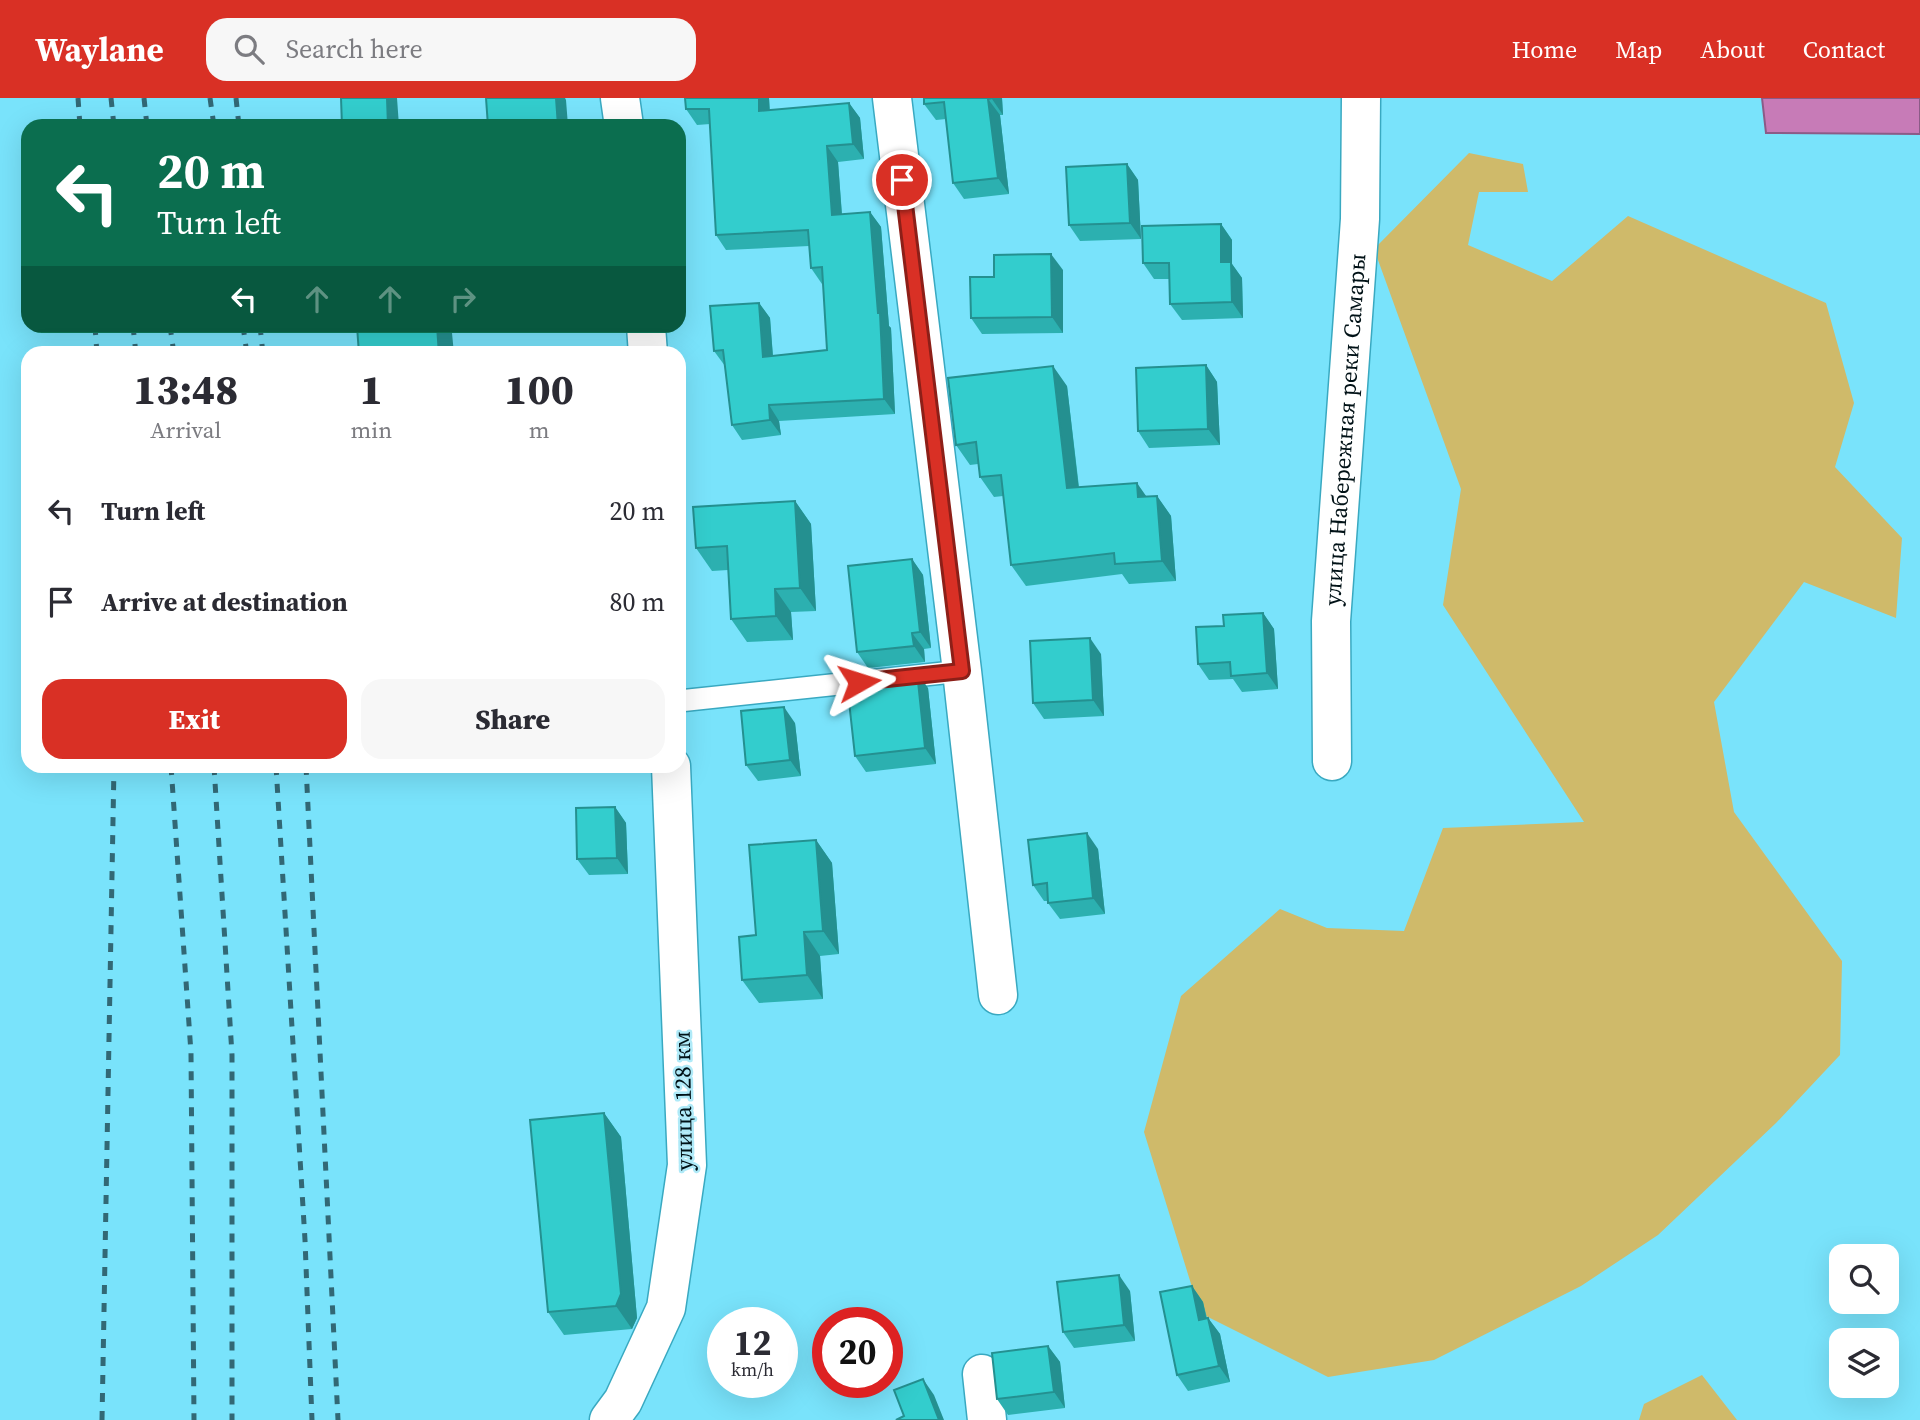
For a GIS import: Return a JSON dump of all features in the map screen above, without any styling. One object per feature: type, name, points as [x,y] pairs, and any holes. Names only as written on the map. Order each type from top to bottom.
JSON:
[{"type":"street","points":[[620,98],[623,119]]},
{"type":"street","points":[[892,98],[962,671],[998,995]]},
{"type":"street","name":"улица Набережная реки Самары","points":[[1332,761],[1331,621],[1360,219],[1361,98]]},
{"type":"street","name":"улица 128 км","points":[[609,1420],[623,1401],[666,1308],[687,1165],[671,773]]},
{"type":"street","points":[[982,1374],[987,1420]]},
{"type":"lane","points":[[686,700],[962,671]]},
{"type":"shaded area","points":[[1762,98],[1920,98],[1920,134],[1766,133]]},
{"type":"shaded area","points":[[1469,153],[1523,164],[1528,192],[1479,192],[1468,245],[1552,281],[1628,216],[1826,303],[1854,403],[1835,467],[1902,538],[1896,618],[1804,582],[1714,702],[1734,812],[1842,961],[1840,1055],[1776,1123],[1658,1235],[1581,1286],[1434,1360],[1328,1377],[1200,1313],[1144,1132],[1181,996],[1280,909],[1327,928],[1404,931],[1443,828],[1584,822],[1443,605],[1461,489],[1374,249]]},
{"type":"shaded area","points":[[1702,1375],[1737,1420],[1639,1420],[1644,1404]]},
{"type":"building","points":[[341,98],[387,98],[388,119],[342,119]]},
{"type":"building","points":[[486,98],[556,98],[558,119],[488,119]]},
{"type":"building","points":[[685,98],[759,98],[759,111],[849,103],[853,144],[827,146],[832,215],[870,212],[880,313],[884,399],[769,405],[770,420],[732,425],[723,350],[714,351],[710,306],[759,303],[763,357],[827,350],[822,267],[811,268],[808,230],[716,235],[709,109],[686,109]]},
{"type":"building","points":[[924,98],[992,98],[988,99],[998,178],[953,183],[944,102],[924,104]]},
{"type":"building","points":[[1127,164],[1130,223],[1069,225],[1066,167]]},
{"type":"building","points":[[1221,224],[1221,262],[1231,262],[1232,302],[1170,304],[1169,263],[1143,263],[1142,226]]},
{"type":"building","points":[[1051,254],[1052,317],[971,318],[970,277],[994,277],[994,255]]},
{"type":"building","points":[[358,333],[438,333],[438,346],[358,346]]},
{"type":"building","points":[[1206,365],[1208,429],[1138,431],[1136,368]]},
{"type":"building","points":[[1053,366],[1067,488],[1137,483],[1138,497],[1157,496],[1162,561],[1115,564],[1114,553],[1011,565],[1001,475],[980,477],[976,442],[956,445],[948,378]]},
{"type":"building","points":[[795,501],[800,588],[775,589],[776,616],[731,619],[727,546],[696,548],[693,507]]},
{"type":"building","points":[[912,559],[920,632],[912,633],[914,646],[857,652],[848,566]]},
{"type":"building","points":[[1263,613],[1267,673],[1231,676],[1230,662],[1198,664],[1196,627],[1224,626],[1223,615]]},
{"type":"building","points":[[1090,638],[1093,700],[1033,703],[1030,641]]},
{"type":"building","points":[[917,672],[925,748],[855,756],[847,683],[860,681],[860,678]]},
{"type":"building","points":[[784,707],[790,760],[746,765],[741,711]]},
{"type":"building","points":[[615,807],[617,858],[577,859],[576,808]]},
{"type":"building","points":[[1087,833],[1093,898],[1048,903],[1047,883],[1033,885],[1028,840]]},
{"type":"building","points":[[816,840],[823,931],[804,932],[807,975],[742,980],[739,937],[756,935],[749,845]]},
{"type":"building","points":[[604,1113],[621,1294],[616,1306],[548,1312],[530,1120]]},
{"type":"building","points":[[1119,1275],[1124,1325],[1063,1332],[1057,1282]]},
{"type":"building","points":[[1192,1286],[1199,1320],[1208,1318],[1219,1366],[1177,1375],[1160,1292]]},
{"type":"building","points":[[1048,1346],[1054,1392],[997,1399],[992,1353]]},
{"type":"building","points":[[923,1379],[939,1420],[896,1420],[904,1416],[897,1398],[903,1398],[903,1387]]},
{"type":"railway","points":[[78,98],[80,119]]},
{"type":"railway","points":[[111,98],[113,119]]},
{"type":"railway","points":[[144,98],[146,119]]},
{"type":"railway","points":[[210,98],[213,119]]},
{"type":"railway","points":[[236,98],[238,119]]},
{"type":"railway","points":[[96,333],[96,346]]},
{"type":"railway","points":[[134,333],[135,346]]},
{"type":"railway","points":[[171,333],[173,346]]},
{"type":"railway","points":[[244,333],[246,346]]},
{"type":"railway","points":[[261,333],[262,346]]},
{"type":"railway","points":[[102,1420],[114,773]]},
{"type":"railway","points":[[171,773],[191,1053],[194,1420]]},
{"type":"railway","points":[[214,773],[232,1055],[232,1420]]},
{"type":"railway","points":[[276,773],[305,1240],[312,1420]]},
{"type":"railway","points":[[306,773],[338,1420]]},
{"type":"route","points":[[859,682],[962,671],[902,180]]}]
